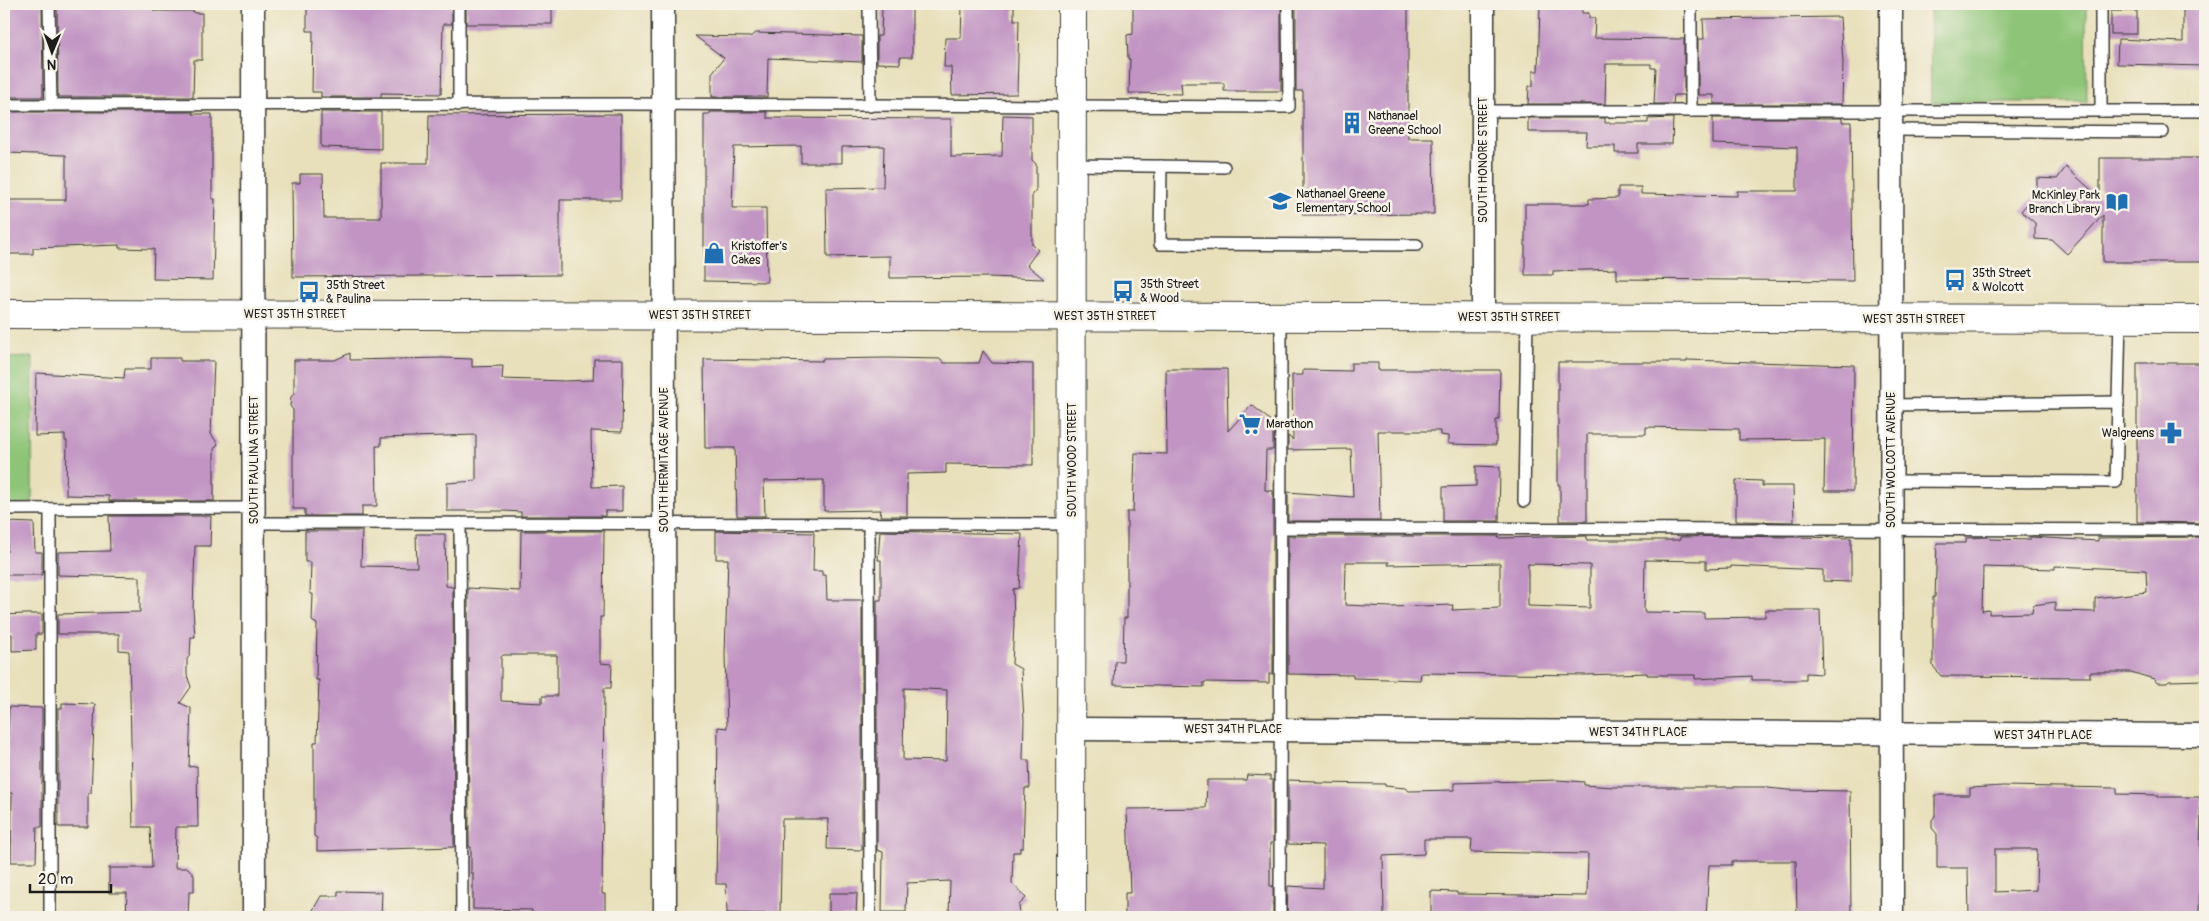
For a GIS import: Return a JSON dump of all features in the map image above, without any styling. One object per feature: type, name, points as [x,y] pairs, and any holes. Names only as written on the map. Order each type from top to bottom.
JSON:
[{"type":"main road","name":"SOUTH WOOD STREET","points":[[1071,917],[1072,4]]},
{"type":"main road","name":"WEST 35TH STREET","points":[[4,314],[2205,319]]},
{"type":"street","name":"SOUTH PAULINA STREET","points":[[253,4],[254,917]]},
{"type":"street","name":"SOUTH HERMITAGE AVENUE","points":[[663,4],[665,917]]},
{"type":"street","name":"SOUTH HONORE STREET","points":[[1483,4],[1483,317]]},
{"type":"street","name":"SOUTH WOLCOTT AVENUE","points":[[1891,4],[1892,917]]},
{"type":"street","name":"WEST 34TH PLACE","points":[[1072,729],[2205,735]]},
{"type":"lane","points":[[49,4],[51,105]]},
{"type":"lane","points":[[459,4],[459,104]]},
{"type":"lane","points":[[869,4],[870,106]]},
{"type":"lane","points":[[4,105],[663,104],[1072,108],[1289,107],[1288,4]]},
{"type":"lane","points":[[1691,4],[1692,111]]},
{"type":"lane","points":[[2101,4],[2101,111]]},
{"type":"lane","points":[[1483,111],[1692,111],[2163,132]]},
{"type":"lane","points":[[1891,121],[2101,111],[2205,111]]},
{"type":"lane","points":[[1072,165],[1224,167]]},
{"type":"lane","points":[[1161,166],[1160,244],[1417,245]]},
{"type":"lane","points":[[1280,917],[1282,730],[1281,317]]},
{"type":"lane","points":[[1524,502],[1527,318]]},
{"type":"lane","points":[[1891,481],[2116,482],[2120,319]]},
{"type":"lane","points":[[1891,405],[2118,402]]},
{"type":"lane","points":[[4,509],[460,523],[1072,524]]},
{"type":"lane","points":[[50,509],[50,917]]},
{"type":"lane","points":[[460,523],[462,917]]},
{"type":"lane","points":[[869,523],[870,917]]},
{"type":"lane","points":[[1281,528],[2205,530]]},
{"type":"green space","points":[[1930,4],[2086,4],[2087,102],[1931,102]]},
{"type":"green space","points":[[33,357],[32,505],[4,505],[4,358]]},
{"type":"building","points":[[4,4],[42,5],[43,97],[9,97],[9,90],[6,90],[8,30],[4,30]]},
{"type":"building","points":[[307,4],[452,4],[452,24],[443,24],[441,94],[381,93],[381,97],[321,97],[321,92],[312,92],[313,31],[307,31]]},
{"type":"building","points":[[466,4],[552,4],[552,24],[466,24]]},
{"type":"building","points":[[1133,4],[1182,4],[1182,8],[1241,9],[1247,8],[1247,4],[1281,4],[1281,91],[1224,91],[1224,83],[1181,83],[1182,94],[1129,93],[1130,59],[1128,59],[1127,35],[1133,34]]},
{"type":"building","name":"Nathanael Greene School","points":[[1296,4],[1408,4],[1408,138],[1433,138],[1434,214],[1303,215],[1303,91],[1296,91]]},
{"type":"building","points":[[57,5],[154,6],[154,11],[194,11],[194,13],[202,13],[202,60],[194,60],[193,97],[58,97]]},
{"type":"building","points":[[962,7],[1014,7],[1014,20],[1019,20],[1017,94],[952,95],[951,67],[944,67],[945,38],[961,38]]},
{"type":"building","points":[[1540,7],[1582,7],[1582,13],[1589,13],[1589,18],[1595,18],[1594,38],[1684,39],[1684,95],[1674,95],[1673,104],[1654,104],[1656,68],[1651,68],[1651,64],[1606,64],[1605,104],[1528,104],[1529,86],[1533,86],[1533,71],[1538,71]]},
{"type":"building","points":[[882,8],[912,8],[912,57],[900,57],[900,64],[877,63],[877,36],[881,36]]},
{"type":"building","points":[[2183,9],[2205,9],[2205,66],[2117,64],[2118,39],[2183,42]]},
{"type":"building","points":[[2111,11],[2137,11],[2137,34],[2111,34]]},
{"type":"building","points":[[1840,17],[1843,63],[1842,104],[1714,104],[1714,95],[1698,95],[1698,39],[1704,39],[1703,19]]},
{"type":"building","points":[[755,33],[862,36],[862,62],[768,58],[767,97],[712,97],[712,73],[724,58],[695,36],[750,37]]},
{"type":"building","points":[[8,112],[193,112],[193,114],[212,114],[212,199],[215,199],[213,280],[153,279],[154,249],[119,248],[119,245],[33,248],[33,254],[8,254],[9,200],[66,200],[66,155],[7,153]]},
{"type":"building","points":[[321,112],[381,112],[381,149],[321,147]]},
{"type":"building","points":[[710,112],[767,112],[767,118],[951,119],[951,157],[1002,156],[1003,115],[1032,116],[1032,160],[1036,164],[1036,190],[1032,194],[1032,244],[1038,250],[1027,265],[1044,279],[988,277],[890,278],[890,256],[827,257],[826,188],[883,187],[884,146],[842,147],[842,163],[801,163],[801,146],[734,147],[732,208],[766,208],[767,282],[704,281],[704,114],[710,114]]},
{"type":"building","points":[[621,114],[621,200],[560,200],[560,275],[293,277],[292,183],[300,183],[300,174],[323,174],[324,218],[381,218],[381,163],[428,163],[429,115]]},
{"type":"building","points":[[1528,118],[1605,118],[1605,123],[1648,123],[1648,119],[1673,118],[1672,144],[1638,144],[1638,153],[1615,153],[1615,146],[1586,146],[1587,132],[1528,132]]},
{"type":"building","points":[[1713,118],[1842,118],[1842,122],[1851,122],[1853,281],[1617,279],[1617,269],[1553,271],[1553,275],[1525,275],[1525,204],[1589,204],[1589,199],[1618,198],[1618,187],[1641,187],[1641,194],[1737,196],[1737,191],[1797,191],[1797,147],[1713,144]]},
{"type":"building","name":"McKinley Park Branch Library","points":[[2100,158],[2205,158],[2205,262],[2103,262],[2103,215],[2067,254],[2052,240],[2035,239],[2035,223],[2021,211],[2037,193],[2037,178],[2057,179],[2066,167],[2100,198]]},
{"type":"building","points":[[983,351],[992,363],[1033,364],[1033,465],[946,464],[946,473],[907,474],[907,516],[880,516],[881,510],[824,511],[824,480],[764,481],[765,516],[737,516],[735,448],[705,448],[704,359],[822,361],[822,359],[886,358],[941,359],[944,363],[979,363]]},
{"type":"building","points":[[350,353],[350,360],[472,359],[472,367],[503,366],[502,379],[565,381],[593,380],[594,359],[623,359],[622,432],[591,431],[592,487],[622,486],[622,511],[605,511],[605,516],[521,516],[521,512],[447,511],[447,483],[476,481],[476,435],[381,438],[381,446],[376,446],[377,506],[362,506],[362,516],[305,516],[305,509],[293,509],[293,410],[290,406],[291,397],[294,393],[294,360],[335,360]]},
{"type":"building","points":[[151,358],[180,358],[180,361],[214,361],[211,434],[218,444],[214,449],[214,501],[109,501],[109,496],[66,495],[67,441],[65,441],[65,435],[35,436],[36,373],[124,378],[125,369],[151,369]]},
{"type":"building","points":[[1687,360],[1854,365],[1853,491],[1824,491],[1825,439],[1739,440],[1739,429],[1646,427],[1646,434],[1587,434],[1587,521],[1560,521],[1560,485],[1558,485],[1558,362],[1687,362]]},
{"type":"building","points":[[1351,363],[1378,363],[1378,370],[1500,370],[1499,420],[1496,420],[1496,445],[1448,444],[1448,436],[1440,435],[1440,431],[1378,431],[1380,521],[1288,521],[1288,492],[1353,497],[1351,449],[1288,450],[1288,436],[1293,440],[1292,375],[1303,375],[1303,370],[1351,371]]},
{"type":"building","name":"Walgreens","points":[[2137,363],[2205,363],[2205,523],[2137,522]]},
{"type":"building","points":[[1166,369],[1227,369],[1228,431],[1252,405],[1273,423],[1273,450],[1266,450],[1265,490],[1273,491],[1273,674],[1269,674],[1269,683],[1204,682],[1204,687],[1114,685],[1115,661],[1123,661],[1124,618],[1127,618],[1127,512],[1133,512],[1135,453],[1167,454]]},
{"type":"building","points":[[1476,466],[1500,467],[1499,521],[1443,521],[1443,487],[1476,486]]},
{"type":"building","points":[[1736,480],[1762,481],[1762,486],[1793,486],[1794,522],[1736,521]]},
{"type":"building","points":[[109,516],[211,516],[210,546],[195,546],[193,609],[195,637],[191,637],[190,655],[187,659],[187,675],[191,687],[180,703],[191,708],[189,767],[197,766],[198,827],[176,827],[175,868],[188,868],[194,875],[194,892],[189,892],[188,917],[126,917],[127,893],[109,893],[109,868],[152,868],[150,827],[133,827],[129,651],[119,650],[119,634],[58,634],[58,614],[140,612],[140,577],[58,575],[58,552],[110,551]]},
{"type":"building","points":[[7,522],[34,523],[35,552],[42,552],[42,575],[4,575],[4,552],[7,552]]},
{"type":"building","points":[[305,531],[362,531],[361,566],[417,567],[416,534],[445,534],[446,586],[453,587],[454,847],[317,851],[317,838],[314,836],[314,742],[317,742],[319,680],[316,680],[317,624],[312,621],[313,594],[310,594],[311,562],[305,562]]},
{"type":"building","points":[[521,531],[604,531],[603,617],[600,617],[600,663],[612,664],[611,688],[604,688],[602,894],[605,894],[605,917],[532,917],[532,910],[473,909],[473,873],[471,873],[471,847],[469,847],[468,588],[520,591]],"holes":[[[503,655],[557,655],[557,696],[542,696],[542,703],[501,701],[501,657]]]},
{"type":"building","points":[[716,531],[814,533],[813,571],[822,571],[822,575],[826,575],[827,600],[862,600],[862,850],[827,849],[828,819],[782,819],[780,914],[727,913],[726,884],[716,884],[718,727],[727,728],[725,654],[728,559],[716,559]]},
{"type":"building","points":[[880,531],[1022,534],[1019,588],[1013,589],[1012,664],[1021,669],[1024,720],[1023,760],[1029,760],[1030,788],[1025,788],[1023,848],[1020,848],[1020,852],[1013,852],[1012,883],[1026,898],[1019,905],[1020,915],[949,915],[950,881],[907,883],[906,912],[882,912],[883,852],[877,850],[877,600],[881,600],[881,560],[878,560]],"holes":[[[904,688],[947,690],[946,761],[903,760]]]},
{"type":"building","points":[[1288,536],[1499,536],[1498,538],[1587,536],[1587,540],[1680,540],[1680,537],[1731,536],[1851,538],[1851,582],[1823,581],[1823,570],[1731,566],[1731,568],[1706,569],[1706,561],[1645,560],[1644,612],[1704,613],[1704,618],[1765,617],[1765,610],[1820,610],[1822,674],[1806,673],[1806,680],[1752,680],[1752,676],[1695,679],[1695,675],[1647,675],[1647,673],[1585,675],[1421,673],[1420,680],[1353,678],[1353,675],[1288,674]],"holes":[[[1346,562],[1389,562],[1388,565],[1500,563],[1500,608],[1452,610],[1453,605],[1390,607],[1345,605]],[[1528,564],[1590,565],[1590,608],[1528,606]]]},
{"type":"building","points":[[1988,537],[1990,539],[2030,540],[2030,537],[2098,541],[2098,538],[2205,537],[2205,680],[2157,683],[2154,679],[2131,672],[2090,672],[2090,677],[1941,676],[1933,666],[1933,597],[1935,597],[1937,543],[1966,543],[1966,538]],"holes":[[[2055,566],[2146,570],[2147,592],[2095,598],[2095,612],[2055,611],[2055,602],[2033,605],[2032,613],[1989,614],[1989,610],[1982,611],[1983,567],[2055,569]]]},
{"type":"building","points":[[42,614],[42,634],[36,634],[36,650],[12,651],[12,634],[4,634],[4,615]]},
{"type":"building","points":[[62,703],[95,704],[91,793],[88,793],[88,827],[58,827],[58,708],[62,708]]},
{"type":"building","points":[[9,707],[42,708],[42,827],[37,827],[36,862],[11,862],[12,793],[6,793]]},
{"type":"building","points":[[1247,775],[1270,776],[1270,780],[1273,780],[1273,843],[1270,843],[1270,886],[1273,886],[1273,917],[1125,917],[1125,893],[1130,893],[1127,809],[1206,808],[1207,780],[1246,780]]},
{"type":"building","points":[[1288,780],[1316,781],[1316,783],[1385,784],[1385,786],[1405,788],[1409,791],[1454,790],[1454,783],[1558,780],[1584,782],[1584,785],[1613,787],[1768,787],[1788,790],[1850,791],[1851,917],[1797,917],[1796,861],[1732,861],[1732,865],[1709,865],[1706,917],[1431,917],[1431,891],[1457,892],[1457,894],[1587,896],[1588,854],[1471,852],[1472,839],[1424,839],[1424,854],[1383,856],[1384,917],[1287,917],[1288,886],[1323,888],[1323,845],[1288,844]]},
{"type":"building","points":[[2003,786],[2117,788],[2117,794],[2201,797],[2199,917],[1969,917],[1968,868],[1937,868],[1937,834],[1932,828],[1932,820],[1935,816],[1935,795],[1970,795],[1970,788]],"holes":[[[1995,849],[2037,849],[2036,890],[1995,892]]]},
{"type":"building","points":[[338,891],[382,892],[381,917],[309,917],[321,896],[338,896]]},
{"type":"building","points":[[829,893],[857,893],[856,916],[829,916]]},
{"type":"place","name":"Nathanael Greene School","points":[[1352,123]]},
{"type":"place","name":"Nathanael Greene Elementary School","points":[[1280,201]]},
{"type":"place","name":"McKinley Park Branch Library","points":[[2117,202]]},
{"type":"place","name":"Kristoffer’s Cakes","points":[[714,253]]},
{"type":"place","name":"35th Street & Wolcott","points":[[1955,280]]},
{"type":"place","name":"35th Street & Wood","points":[[1123,291]]},
{"type":"place","name":"35th Street & Paulina","points":[[309,292]]},
{"type":"place","name":"Marathon","points":[[1250,424]]},
{"type":"place","name":"Walgreens","points":[[2171,433]]}]
